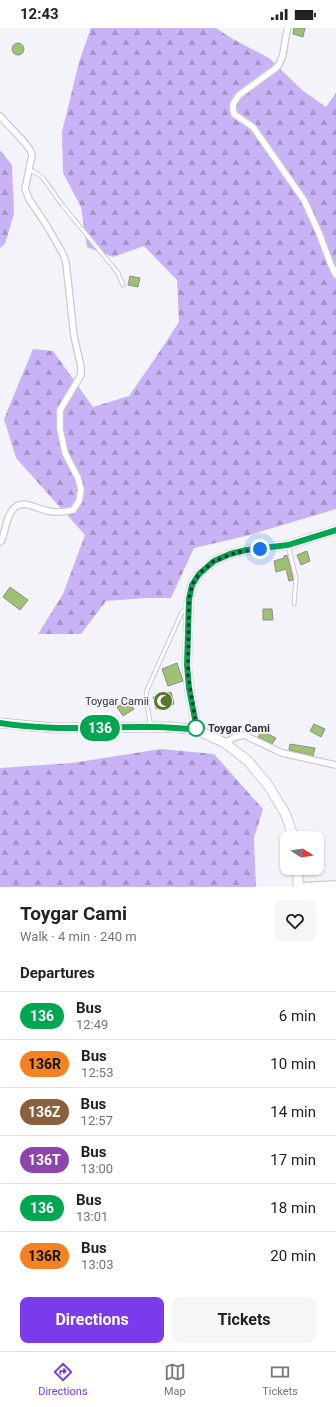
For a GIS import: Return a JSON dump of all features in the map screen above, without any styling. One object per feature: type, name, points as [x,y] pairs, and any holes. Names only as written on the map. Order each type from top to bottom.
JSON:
[{"type":"main road","points":[[197,730],[188,675],[188,608],[190,592],[195,580],[204,569],[214,561],[238,552],[288,545],[336,530]]},
{"type":"main road","points":[[0,723],[54,728],[171,727],[197,730],[225,743],[248,761],[268,784],[285,813],[291,831]]},
{"type":"main road","points":[[298,875],[298,887]]},
{"type":"street","points":[[288,28],[280,63],[276,68],[239,95],[233,104],[232,110],[236,116],[253,127],[304,200],[320,233],[336,275]]},
{"type":"street","points":[[0,116],[31,150],[32,155],[25,189],[29,199],[63,254],[68,276],[74,336],[82,367],[81,375],[60,410],[60,429],[65,453],[78,478],[81,490],[79,501],[73,510],[60,513],[46,511],[29,504],[17,506],[11,512],[0,542]]},
{"type":"street","points":[[225,743],[235,737],[244,735],[282,753],[336,765]]},
{"type":"street","points":[[298,887],[336,884]]},
{"type":"lane","points":[[29,170],[43,178],[63,206],[118,273],[123,284]]},
{"type":"lane","points":[[288,545],[296,578],[294,604]]},
{"type":"lane","points":[[151,727],[146,699],[147,690],[182,612],[188,608]]},
{"type":"green space","points":[[91,28],[216,28],[231,38],[269,58],[302,90],[326,107],[336,93],[336,509],[246,536],[194,548],[171,598],[106,601],[81,634],[38,634],[63,594],[85,535],[16,458],[4,419],[33,349],[53,351],[93,407],[129,396],[179,322],[177,280],[144,246],[113,257],[87,247],[81,207],[63,173],[62,132],[79,62]]},
{"type":"green space","points":[[0,150],[12,165],[14,214],[5,244],[0,248]]},
{"type":"green space","points":[[161,749],[214,754],[263,809],[254,838],[256,887],[0,887],[0,768],[72,763]]},
{"type":"building","points":[[294,28],[305,28],[303,37],[293,34]]},
{"type":"building","points":[[16,43],[20,43],[24,49],[20,55],[16,55],[12,51],[12,47]]},
{"type":"building","points":[[130,276],[140,278],[138,287],[128,285]]},
{"type":"building","points":[[307,551],[310,561],[301,565],[297,555]]},
{"type":"building","points":[[287,555],[293,578],[293,580],[289,581],[286,569],[276,572],[274,561],[284,558],[284,556]]},
{"type":"building","points":[[10,587],[28,600],[20,610],[3,597]]},
{"type":"building","points":[[263,609],[272,609],[273,620],[263,620]]},
{"type":"building","points":[[177,663],[183,681],[168,686],[162,669]]},
{"type":"building","name":"Toygar Camii","points":[[171,692],[174,704],[156,709],[153,697]]},
{"type":"building","points":[[128,700],[134,709],[123,716],[117,707]]},
{"type":"building","points":[[314,724],[325,729],[321,737],[310,731]]},
{"type":"building","points":[[262,731],[276,738],[272,744],[258,737]]},
{"type":"building","points":[[290,744],[315,748],[313,756],[289,750]]},
{"type":"bus line","name":"136","points":[[0,723],[54,728],[171,727],[197,730],[189,688],[187,665],[189,599],[192,585],[199,574],[214,561],[230,554],[246,550],[288,545],[336,530]]},
{"type":"place","name":"Toygar Camii","points":[[163,701]]},
{"type":"place","name":"Toygar Cami","points":[[196,728]]},
{"type":"route","points":[[196,728],[197,730],[189,688],[187,665],[189,599],[192,585],[199,574],[214,561],[230,554],[260,549]]}]
